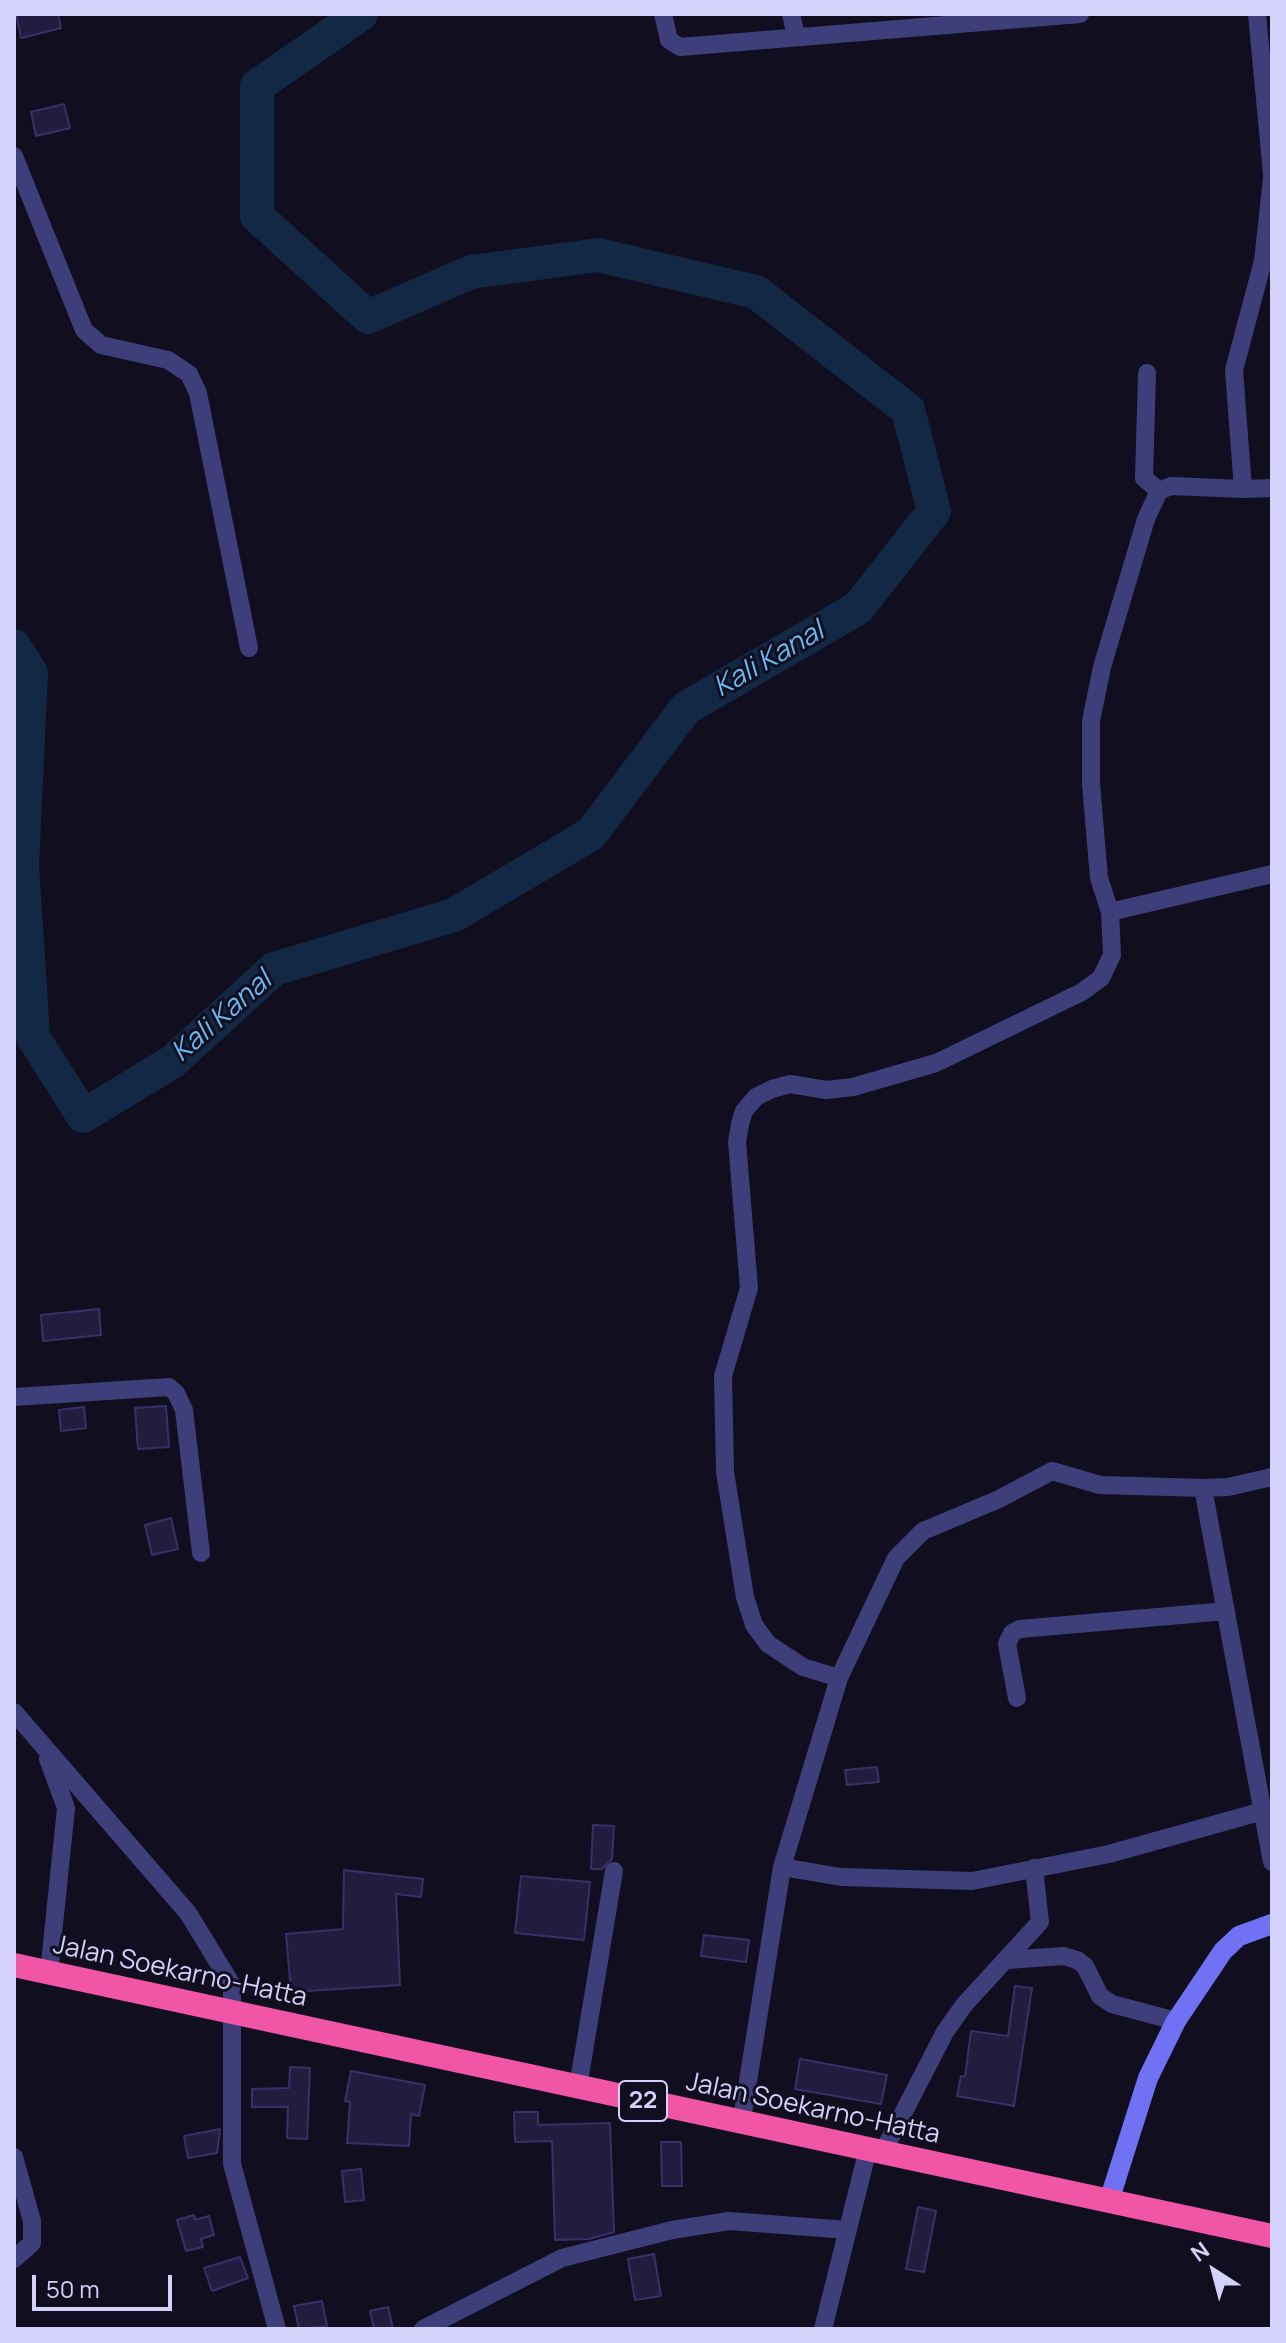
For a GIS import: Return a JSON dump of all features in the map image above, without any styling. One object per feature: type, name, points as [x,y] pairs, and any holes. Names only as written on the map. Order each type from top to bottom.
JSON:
[{"type":"highway","name":"Jalan Soekarno-Hatta","points":[[14,1965],[578,2087],[742,2119],[875,2151],[1272,2236]]},
{"type":"street","points":[[663,14],[669,40],[680,47],[1080,14]]},
{"type":"street","points":[[791,14],[796,36]]},
{"type":"street","points":[[1243,489],[1234,370],[1263,261],[1272,176],[1257,14]]},
{"type":"street","points":[[14,156],[84,330],[101,345],[168,360],[189,374],[198,393],[249,648]]},
{"type":"street","points":[[1147,373],[1144,478],[1159,491]]},
{"type":"street","points":[[839,1678],[803,1667],[768,1644],[754,1625],[743,1581],[725,1472],[723,1376],[749,1288],[737,1142],[744,1111],[756,1097],[790,1084],[826,1090],[853,1087],[936,1063],[1082,992],[1109,967],[1112,955],[1110,912],[1099,878],[1093,816],[1091,721],[1102,667],[1146,519],[1159,491],[1171,486],[1272,488]]},
{"type":"street","points":[[1110,912],[1272,874]]},
{"type":"street","points":[[14,1397],[169,1387],[184,1410],[201,1553]]},
{"type":"street","points":[[742,2119],[782,1867],[839,1678],[896,1558],[923,1531],[1007,1496],[1052,1471],[1100,1485],[1203,1488],[1228,1487],[1272,1477]]},
{"type":"street","points":[[1203,1488],[1272,1862]]},
{"type":"street","points":[[1017,1698],[1007,1644],[1012,1633],[1020,1629],[1226,1611]]},
{"type":"street","points":[[14,1712],[188,1913],[232,1985],[232,2164],[277,2329]]},
{"type":"street","points":[[40,1741],[66,1808],[49,1973]]},
{"type":"street","points":[[782,1867],[841,1877],[927,1883],[972,1881],[1109,1854],[1263,1811]]},
{"type":"street","points":[[823,2329],[848,2230],[875,2151],[964,2005],[1040,1922],[1034,1868]]},
{"type":"street","points":[[578,2087],[614,1871]]},
{"type":"street","points":[[1109,2201],[1148,2078],[1176,2021],[1223,1951],[1239,1936],[1272,1924]]},
{"type":"street","points":[[1007,1960],[1064,1956],[1077,1960],[1085,1966],[1100,1996],[1112,2004],[1176,2021]]},
{"type":"street","points":[[14,2157],[32,2221],[32,2243],[24,2254],[14,2259]]},
{"type":"street","points":[[423,2329],[562,2258],[672,2230],[729,2221],[848,2230]]},
{"type":"building","points":[[16,14],[58,14],[61,28],[21,38]]},
{"type":"building","points":[[64,104],[70,128],[36,136],[31,112]]},
{"type":"building","points":[[99,1309],[101,1335],[43,1341],[41,1315]]},
{"type":"building","points":[[166,1406],[169,1447],[138,1449],[135,1408]]},
{"type":"building","points":[[84,1407],[86,1428],[61,1431],[59,1410]]},
{"type":"building","points":[[171,1518],[178,1549],[152,1555],[145,1525]]},
{"type":"building","points":[[877,1767],[879,1782],[847,1785],[845,1770]]},
{"type":"building","points":[[593,1825],[614,1826],[612,1859],[602,1869],[591,1869]]},
{"type":"building","points":[[344,1870],[423,1879],[421,1897],[396,1894],[400,1985],[291,1992],[286,1934],[343,1929]]},
{"type":"building","points":[[521,1876],[590,1882],[584,1940],[515,1933]]},
{"type":"building","points":[[704,1935],[749,1940],[746,1962],[701,1956]]},
{"type":"building","points":[[1015,1986],[1032,1988],[1014,2106],[957,2096],[961,2076],[965,2077],[971,2031],[1008,2036]]},
{"type":"building","points":[[800,2059],[887,2075],[881,2104],[795,2089]]},
{"type":"building","points":[[290,2067],[310,2068],[307,2139],[287,2138],[288,2107],[252,2107],[252,2089],[289,2088]]},
{"type":"building","points":[[351,2071],[425,2085],[419,2116],[411,2114],[409,2146],[347,2143],[350,2102],[345,2101]]},
{"type":"building","points":[[514,2112],[538,2112],[538,2125],[610,2123],[614,2232],[589,2239],[555,2240],[552,2141],[515,2142]]},
{"type":"building","points":[[220,2129],[217,2153],[188,2158],[184,2136]]},
{"type":"building","points":[[661,2142],[681,2142],[682,2186],[662,2186]]},
{"type":"building","points":[[361,2169],[364,2200],[345,2202],[342,2171]]},
{"type":"building","points":[[918,2207],[936,2211],[924,2272],[906,2269]]},
{"type":"building","points":[[194,2215],[195,2220],[209,2216],[214,2235],[201,2239],[203,2247],[186,2251],[177,2220]]},
{"type":"building","points":[[654,2254],[661,2296],[635,2300],[628,2259]]},
{"type":"building","points":[[240,2257],[248,2278],[212,2291],[204,2268]]},
{"type":"building","points":[[322,2301],[327,2326],[299,2329],[294,2306]]},
{"type":"building","points":[[388,2307],[393,2329],[374,2329],[370,2311]]},
{"type":"waterway","name":"Kali Kanal","points":[[14,646],[31,673],[22,865],[33,1037],[83,1116],[172,1062],[274,969],[454,915],[591,834],[686,708],[858,608],[934,511],[908,410],[756,292],[598,255],[471,272],[368,317],[257,216],[257,86],[361,14]]}]
